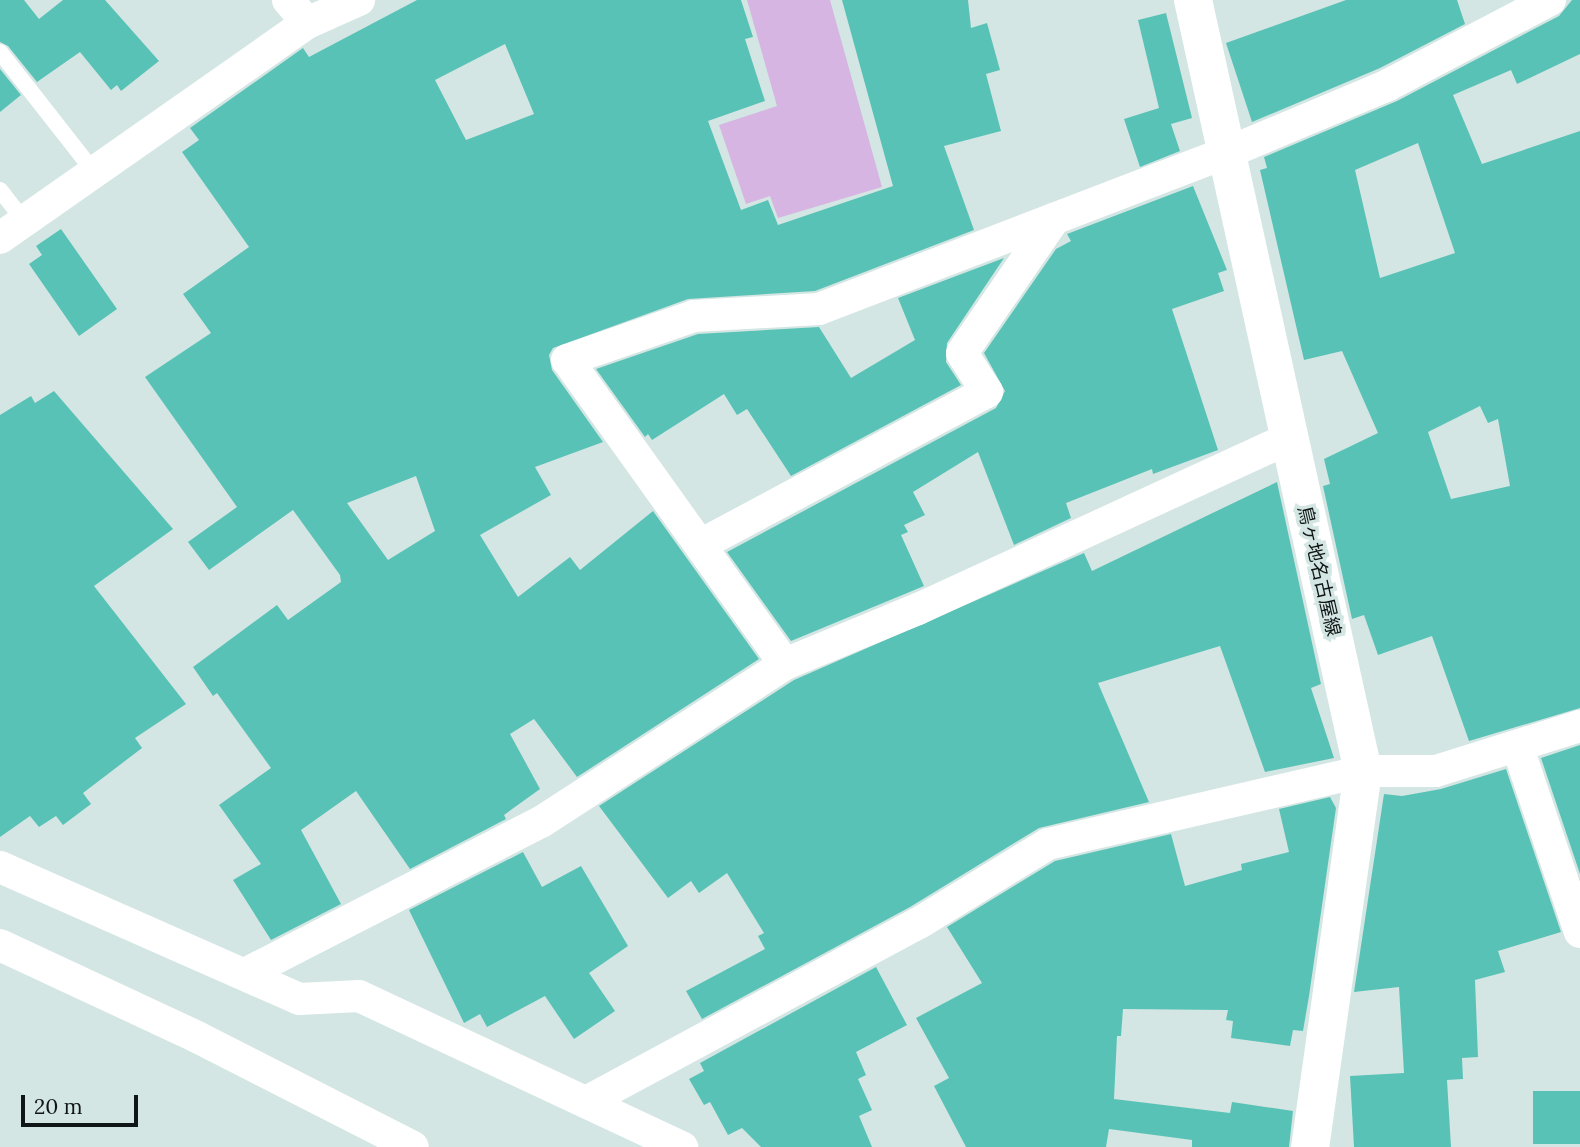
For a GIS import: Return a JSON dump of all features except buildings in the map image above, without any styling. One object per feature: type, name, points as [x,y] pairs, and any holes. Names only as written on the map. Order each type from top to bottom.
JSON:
[{"type":"main road","name":"鳥ヶ地名古屋線","points":[[1194,0],[1363,771],[1310,1147]]},
{"type":"street","points":[[12,229],[93,172],[297,11],[359,0]]},
{"type":"street","points":[[785,664],[702,544],[567,360],[694,316],[819,309],[1229,152],[1388,85],[1550,0]]},
{"type":"street","points":[[702,544],[987,392],[962,353],[1054,219]]},
{"type":"street","points":[[245,974],[541,822],[785,664],[918,609],[1289,438]]},
{"type":"street","points":[[586,1102],[919,923],[1048,844],[1363,771],[1436,771],[1518,748],[1580,726]]},
{"type":"street","points":[[1518,748],[1580,932]]},
{"type":"street","points":[[0,867],[299,999],[359,996],[682,1147]]},
{"type":"street","points":[[0,945],[185,1031],[414,1147]]},
{"type":"lane","points":[[0,52],[93,172]]},
{"type":"lane","points":[[0,190],[12,229]]},
{"type":"shaded area","points":[[747,0],[830,0],[882,187],[778,218],[770,196],[746,204],[719,125],[777,106]]}]
